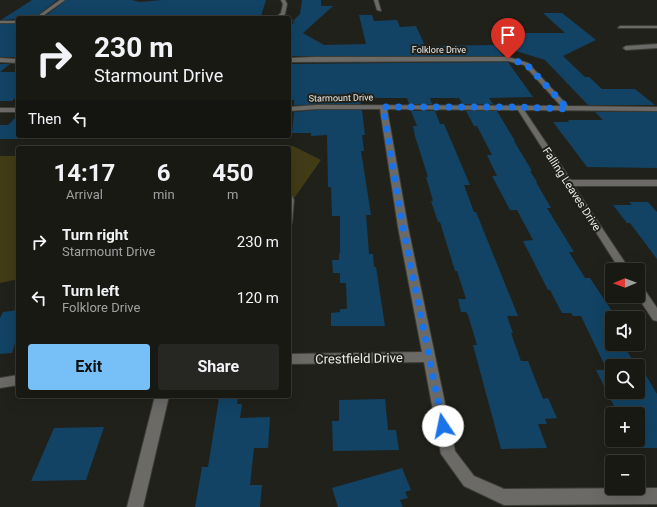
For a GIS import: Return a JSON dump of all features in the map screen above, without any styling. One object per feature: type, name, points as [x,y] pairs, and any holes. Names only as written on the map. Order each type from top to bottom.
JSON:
[{"type":"street","points":[[40,16],[63,0]]},
{"type":"street","points":[[280,16],[283,14],[285,4],[283,0]]},
{"type":"street","points":[[376,0],[379,10]]},
{"type":"street","points":[[0,22],[16,22]]},
{"type":"street","points":[[620,27],[657,27]]},
{"type":"street","points":[[626,48],[657,46]]},
{"type":"street","name":"Folklore Drive","points":[[291,60],[315,58],[508,59],[526,64],[568,109]]},
{"type":"street","points":[[0,60],[16,61]]},
{"type":"street","name":"Starmount Drive","points":[[291,109],[316,107],[519,107],[568,109],[657,109]]},
{"type":"street","points":[[383,107],[403,227],[448,454],[469,481],[504,497],[657,496]]},
{"type":"street","name":"Falling Leaves Drive","points":[[519,107],[620,263]]},
{"type":"street","points":[[0,110],[16,110]]},
{"type":"street","points":[[568,183],[657,183]]},
{"type":"street","points":[[645,299],[657,317]]},
{"type":"street","name":"Crestfield Drive","points":[[291,359],[429,357]]},
{"type":"street","points":[[0,383],[16,380]]},
{"type":"street","points":[[135,507],[162,398]]},
{"type":"shaded area","points":[[291,146],[321,160],[291,203]]},
{"type":"shaded area","points":[[0,156],[16,156],[16,279],[0,283]]},
{"type":"building","points":[[32,0],[57,0],[37,16],[16,16],[16,19],[1,20]]},
{"type":"building","points":[[66,0],[132,0],[140,2],[162,0],[266,0],[261,16],[46,16]]},
{"type":"building","points":[[302,0],[321,0],[321,6],[333,6],[303,33],[324,45],[366,44],[359,15],[372,15],[374,21],[397,20],[400,27],[416,26],[425,46],[494,45],[503,56],[291,56],[291,25],[295,22],[292,22],[300,14]]},
{"type":"building","points":[[543,13],[562,13],[596,40],[563,56],[585,77],[589,77],[602,89],[635,89],[655,105],[588,105],[545,60],[516,51],[501,33],[565,33]]},
{"type":"building","points":[[0,24],[16,24],[16,57],[0,57]]},
{"type":"building","points":[[508,62],[533,97],[489,98],[493,104],[463,104],[459,98],[430,98],[432,104],[409,104],[407,98],[360,98],[361,104],[294,105],[294,100],[291,100],[291,64]]},
{"type":"building","points":[[0,64],[10,64],[0,72]]},
{"type":"building","points":[[0,72],[16,72],[16,97],[12,101],[0,101]]},
{"type":"building","points":[[317,110],[362,110],[365,135],[362,135],[364,151],[361,151],[371,215],[366,215],[369,254],[373,254],[374,267],[376,267],[385,326],[331,326],[331,313],[340,312],[340,309],[347,309],[346,283],[340,283],[340,273],[333,273],[332,260],[339,260],[340,254],[340,216],[332,216],[331,187],[328,187],[327,135],[311,136],[311,133],[292,133],[294,112]]},
{"type":"building","points":[[411,111],[435,111],[440,124],[444,124],[470,185],[464,185],[518,316],[507,316],[513,333],[511,333],[521,361],[528,361],[543,399],[548,398],[557,418],[545,419],[547,424],[538,424],[547,448],[501,449],[473,345],[477,345],[468,315],[466,312],[461,312],[458,299],[466,299],[457,271],[455,271],[440,222],[438,222],[431,201],[433,201],[426,177],[428,177],[413,126],[417,126]]},
{"type":"building","points":[[466,111],[497,111],[532,171],[530,171],[551,208],[547,208],[574,252],[569,252],[585,278],[590,278],[605,300],[605,303],[607,303],[612,311],[605,311],[605,351],[627,351],[632,359],[605,359],[605,366],[581,316],[573,316],[571,313],[562,313],[550,290],[548,290],[523,241],[533,240],[517,210],[510,210],[492,176],[497,176],[487,155],[492,155],[477,126],[474,126]]},
{"type":"building","points":[[595,112],[657,112],[657,168],[587,167],[553,122],[569,122],[568,120],[603,120]]},
{"type":"building","points":[[16,117],[16,138],[18,139],[0,139],[0,125],[8,125]]},
{"type":"building","points":[[629,202],[648,202],[657,212],[657,259],[630,223],[627,223],[613,205],[632,205]]},
{"type":"building","points":[[16,310],[16,343],[12,353],[0,354],[0,318],[3,312]]},
{"type":"building","points":[[596,370],[605,370],[605,388]]},
{"type":"building","points":[[645,374],[657,394],[657,448],[638,448],[645,447],[645,407],[614,407],[610,399],[645,399]]},
{"type":"building","points":[[219,398],[238,398],[237,404],[242,404],[240,418],[270,417],[268,448],[254,448],[250,485],[262,485],[260,507],[195,507],[202,467],[208,467]]},
{"type":"building","points":[[385,399],[388,430],[396,430],[399,450],[333,451],[332,421],[339,421],[339,400]]},
{"type":"building","points":[[104,427],[86,480],[31,481],[54,428]]},
{"type":"building","points":[[402,468],[411,490],[405,492],[408,498],[400,500],[403,507],[338,507],[332,488]]},
{"type":"route","points":[[443,426],[403,227],[383,107],[519,107],[568,109],[526,64],[508,59]]}]
